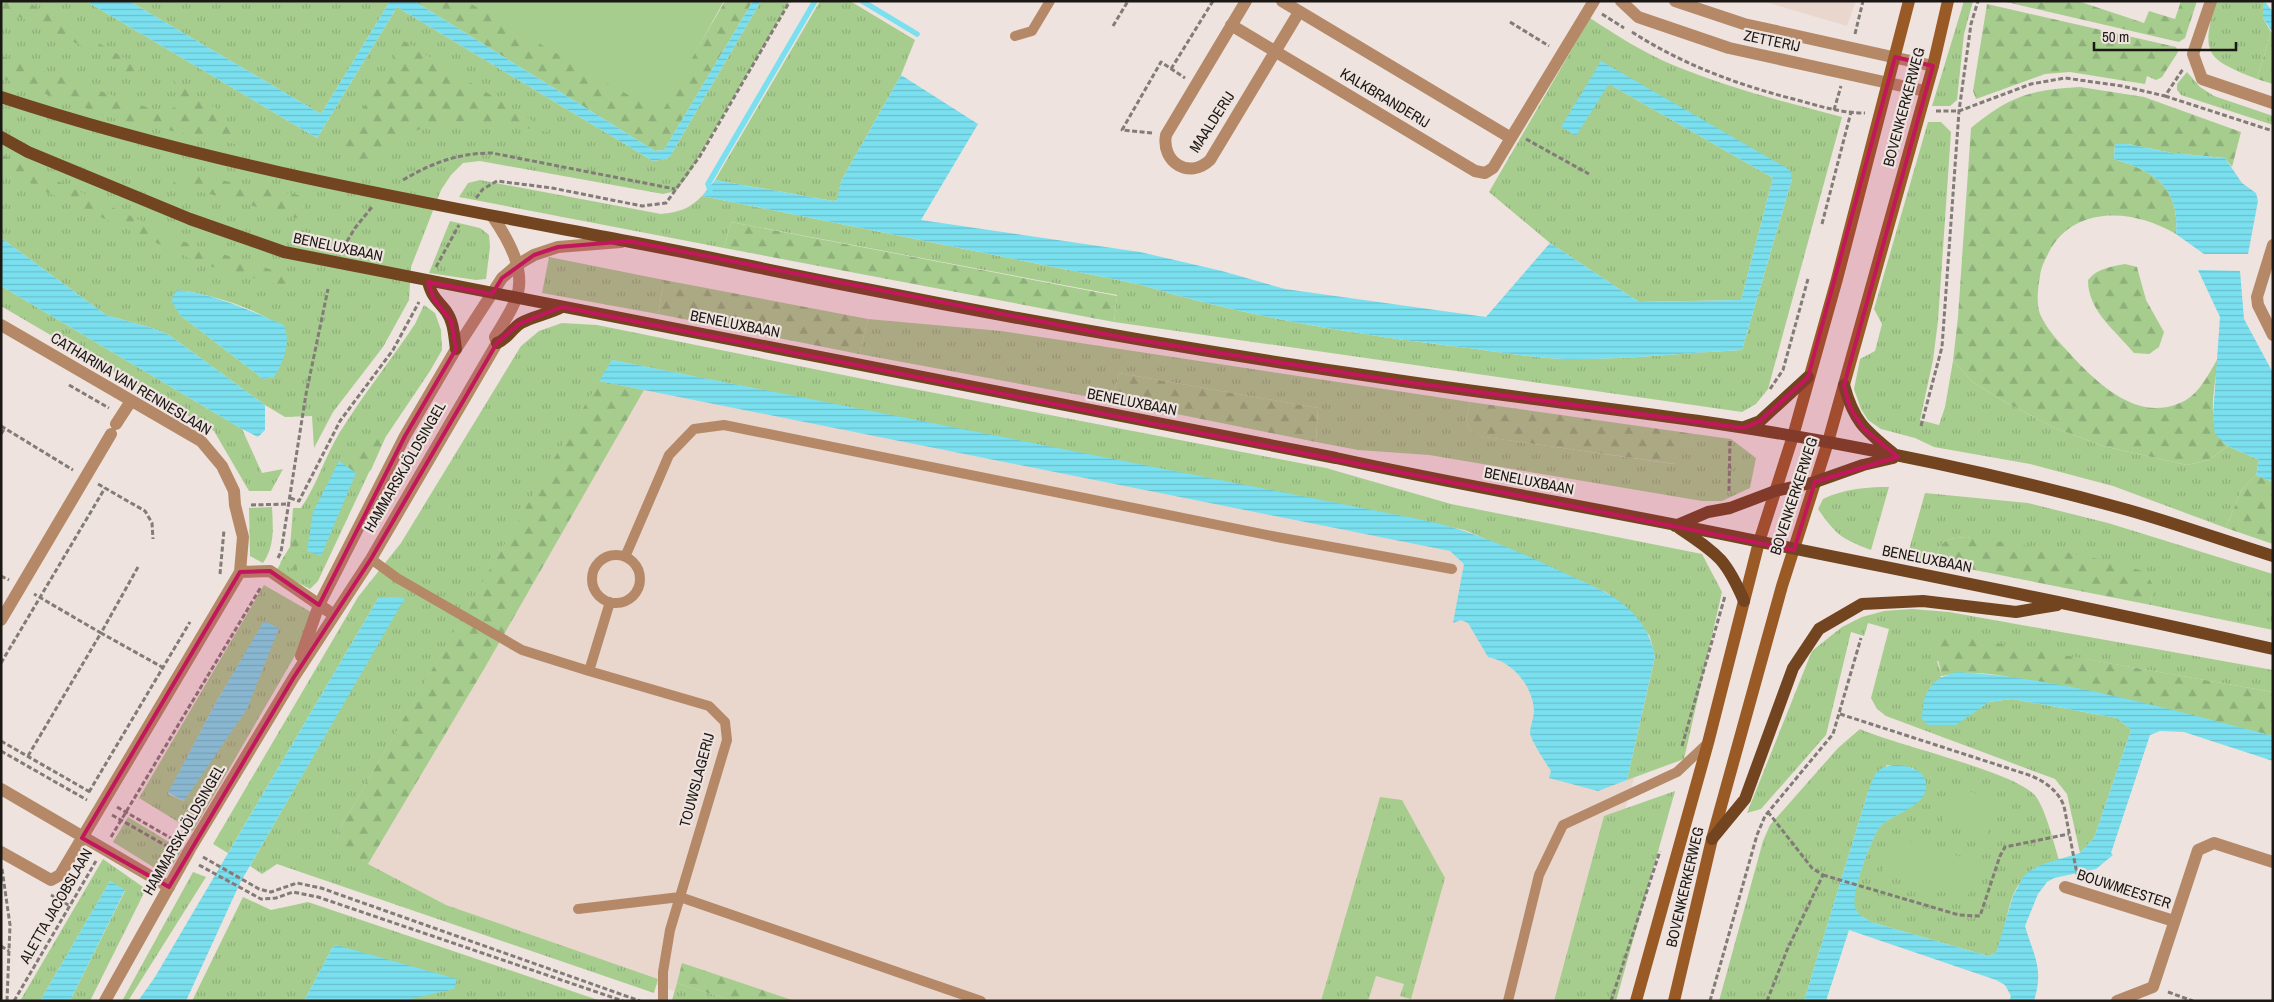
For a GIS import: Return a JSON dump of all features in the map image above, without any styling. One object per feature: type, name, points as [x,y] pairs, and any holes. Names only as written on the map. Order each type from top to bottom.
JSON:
[{"type":"main road","name":"BOVENKERKERWEG","points":[[1636,1001],[1708,743],[1759,542],[1793,436],[1837,279],[1909,1]]},
{"type":"main road","name":"BOVENKERKERWEG","points":[[1674,1001],[1712,839],[1794,550],[1828,442],[1933,66],[1948,1]]},
{"type":"main road","points":[[1,97],[62,117],[167,146],[493,216],[629,241],[869,290],[1126,338],[1384,379],[1737,427],[1828,442],[1985,474],[2129,510],[2273,556]]},
{"type":"main road","name":"BENELUXBAAN","points":[[1,137],[28,152],[190,219],[284,252],[428,282],[2067,603],[2273,649]]},
{"type":"main road","points":[[428,282],[433,298],[447,312],[451,321],[456,349]]},
{"type":"main road","points":[[497,343],[505,340],[519,324],[562,307]]},
{"type":"main road","points":[[1737,427],[1760,421],[1808,377]]},
{"type":"main road","points":[[1844,385],[1850,407],[1863,428],[1898,457]]},
{"type":"main road","points":[[1675,526],[1708,512],[1730,508],[1775,491],[1816,482],[1863,464],[1898,457]]},
{"type":"main road","points":[[1675,526],[1722,559],[1732,574],[1744,601]]},
{"type":"main road","points":[[1712,839],[1745,799],[1793,668],[1819,628],[1862,604],[1923,601],[2016,612],[2067,603]]},
{"type":"street","points":[[1166,135],[1246,1]]},
{"type":"street","name":"KALKBRANDERIJ","points":[[1282,1],[1513,135]]},
{"type":"street","name":"ZETTERIJ","points":[[1621,1],[1638,17],[1729,48],[1926,91]]},
{"type":"street","name":"ZETTERIJ","points":[[1675,1],[1744,24],[1933,66]]},
{"type":"street","points":[[2211,1],[2193,54],[2202,79],[2273,103]]},
{"type":"street","name":"KALKBRANDERIJ","points":[[1231,25],[1475,171],[1484,173],[1493,168],[1593,4]]},
{"type":"street","name":"MAALDERIJ","points":[[1166,135],[1165,148],[1176,165],[1190,169],[1204,165],[1210,160],[1299,12]]},
{"type":"street","name":"HAMMARSKJÖLDSINGEL","points":[[105,1001],[186,857],[294,677],[371,559],[497,343],[495,337],[516,299],[517,265],[507,237],[493,216]]},
{"type":"street","name":"HAMMARSKJÖLDSINGEL","points":[[294,677],[319,605],[405,436],[456,349],[502,278],[517,265],[534,255],[558,247],[629,241]]},
{"type":"street","points":[[2273,245],[2257,297],[2258,305],[2273,335]]},
{"type":"street","name":"CATHARINA VAN RENNESLAAN","points":[[1,325],[201,441],[222,466],[234,491],[235,505],[243,537],[240,572],[177,676],[106,805],[82,838],[60,875],[51,880],[1,852]]},
{"type":"street","points":[[1,620],[130,401]]},
{"type":"street","points":[[240,572],[270,571],[334,615]]},
{"type":"street","points":[[1,789],[82,838],[169,887]]},
{"type":"street","name":"BOUWMEESTER","points":[[2153,987],[2198,850],[2214,843],[2273,862]]},
{"type":"street","name":"BOUWMEESTER","points":[[2065,887],[2174,921]]},
{"type":"street","points":[[2117,1001],[2153,987]]},
{"type":"lane","points":[[1014,36],[1032,31],[1050,1]]},
{"type":"lane","points":[[625,556],[669,455],[694,429],[724,425],[1268,535],[1452,569]]},
{"type":"lane","points":[[615,554],[625,556],[632,560],[639,571],[641,581],[638,589],[626,601],[610,602],[603,599],[596,591],[592,576],[594,568],[604,558],[615,554]]},
{"type":"lane","name":"TOUWSLAGERIJ","points":[[371,559],[397,578],[522,650],[709,706],[725,722],[726,740],[670,930],[663,972],[663,1001]]},
{"type":"lane","points":[[589,671],[610,602]]},
{"type":"lane","points":[[1508,1001],[1538,875],[1563,825],[1675,772],[1708,743]]},
{"type":"lane","points":[[578,909],[680,897],[981,1001]]},
{"type":"path","points":[[403,180],[426,167],[448,159],[469,153],[492,152],[675,189],[700,156],[790,1]]},
{"type":"path","points":[[1113,26],[1128,1]]},
{"type":"path","points":[[1171,69],[1213,1]]},
{"type":"path","points":[[1921,426],[1942,347],[1959,111],[1971,24],[1978,1]]},
{"type":"path","points":[[1593,4],[1663,52],[1723,79],[1800,101],[1851,112],[1880,113]]},
{"type":"path","points":[[1510,22],[1562,54]]},
{"type":"path","points":[[2165,96],[2193,54]]},
{"type":"path","points":[[1166,135],[1122,130],[1161,62],[1196,85]]},
{"type":"path","points":[[1919,112],[1959,111],[2031,84],[2066,78],[2122,86],[2165,96],[2273,131]]},
{"type":"path","points":[[1822,224],[1851,112]]},
{"type":"path","points":[[1513,135],[1589,174]]},
{"type":"path","points":[[341,250],[355,228],[372,207]]},
{"type":"path","points":[[1768,393],[1783,370],[1808,279]]},
{"type":"path","points":[[328,289],[306,394],[281,552],[122,820],[261,899],[276,898],[293,892],[318,897],[623,1001]]},
{"type":"path","points":[[1,434],[3,427],[85,478],[145,511],[152,523],[153,539]]},
{"type":"path","points":[[1730,508],[1737,427]]},
{"type":"path","points":[[1,663],[104,488]]},
{"type":"path","points":[[235,505],[288,504]]},
{"type":"path","points":[[214,583],[220,574],[224,524]]},
{"type":"path","points":[[28,756],[138,567]]},
{"type":"path","points":[[1,581],[4,577]]},
{"type":"path","points":[[21,587],[177,676]]},
{"type":"path","points":[[1675,772],[1726,593]]},
{"type":"path","points":[[89,792],[193,617]]},
{"type":"path","points":[[1710,1001],[1756,835],[1768,812],[1830,740],[1840,714],[1861,638]]},
{"type":"path","points":[[1840,714],[2043,781],[2060,796],[2064,806],[2078,881]]},
{"type":"path","points":[[1,741],[89,792],[106,805]]},
{"type":"path","points":[[1,751],[106,805]]},
{"type":"path","points":[[1768,812],[1812,868],[1822,875],[1959,915],[1980,916],[2005,847],[2069,834]]},
{"type":"path","points":[[1611,1001],[1662,845]]},
{"type":"path","name":"ALETTA JACOBSLAAN","points":[[14,1001],[103,849]]},
{"type":"path","points":[[212,862],[259,889],[272,892],[297,883],[321,888],[640,1001]]},
{"type":"path","points":[[2,866],[10,925],[7,1001]]},
{"type":"path","points":[[1767,1001],[1787,950],[1822,875]]},
{"type":"path","points":[[1,946],[9,952]]},
{"type":"path","points":[[2153,987],[2193,1001]]},
{"type":"highlighted area","points":[[1895,57],[1933,66],[1844,385],[1850,407],[1863,428],[1898,457],[1815,482],[1794,550],[562,307],[519,324],[497,343],[371,559],[294,677],[169,887],[82,838],[240,572],[270,571],[319,605],[405,436],[456,349],[451,321],[433,298],[428,282],[492,294],[502,278],[534,255],[558,247],[629,241],[1126,338],[1384,379],[1743,428],[1760,421],[1808,377]]},
{"type":"shaded area","points":[[1762,1],[1856,1],[1847,26]]},
{"type":"shaded area","points":[[604,346],[1698,556],[1570,1001],[704,1001],[303,867]]},
{"type":"green space","points":[[1,1],[86,1],[317,138],[397,7],[653,161],[669,158],[761,1],[790,1],[687,177],[676,191],[663,194],[480,161],[463,163],[451,175],[441,190],[411,267],[409,300],[383,347],[333,412],[314,448],[312,416],[285,417],[265,405],[169,335],[106,315],[1,238]],"holes":[[[178,290],[237,304],[269,319],[274,377],[263,379],[180,315]]]},
{"type":"green space","points":[[1,1],[26,1],[140,67],[133,83],[110,59],[13,14],[1,7]]},
{"type":"green space","points":[[129,1],[390,1],[321,114]]},
{"type":"green space","points":[[414,1],[486,1],[666,102],[725,1],[753,1],[664,150],[655,151]]},
{"type":"green space","points":[[466,1],[724,1],[661,114]]},
{"type":"green space","points":[[820,1],[850,1],[915,40],[901,75],[841,181],[838,200],[833,201],[715,180]]},
{"type":"green space","points":[[1964,1],[1973,1],[1964,34],[1957,100],[1950,106],[1932,106]]},
{"type":"green space","points":[[2002,1],[2078,1],[2144,23],[2149,11],[2175,19],[2181,1],[2197,1],[2185,38],[2179,42]]},
{"type":"green space","points":[[2216,1],[2266,1],[2263,4],[2263,18],[2271,32],[2257,79],[2227,66],[2212,53],[2209,44],[2209,33]]},
{"type":"green space","points":[[1987,4],[2176,47],[2178,52],[2162,77],[2156,80],[2147,76],[2145,84],[2070,72],[2045,74],[1976,99],[1973,91]]},
{"type":"green space","points":[[1590,18],[1651,55],[1673,65],[1757,94],[1842,117],[1768,389],[1756,404],[1742,412],[1114,322],[1117,295],[731,222],[724,248],[459,197],[468,183],[480,180],[661,214],[684,209],[702,196],[1138,284],[1217,306],[1298,323],[1526,356],[1565,359],[1609,358],[1742,350],[1792,179],[1609,84],[1773,178],[1741,300],[1639,302],[1550,243],[1489,192]]},
{"type":"green space","points":[[2271,32],[2273,33],[2273,84],[2257,79]]},
{"type":"green space","points":[[404,41],[550,132],[496,123],[445,121],[400,136],[368,169],[338,150]]},
{"type":"green space","points":[[1,56],[163,113],[181,104],[173,79],[223,113],[236,144],[119,120],[1,78]]},
{"type":"green space","points":[[2187,72],[2200,87],[2214,96],[2273,116],[2273,125],[2181,95],[2177,90],[2177,84]]},
{"type":"green space","points":[[2080,87],[2144,97],[2241,132],[2232,167],[2225,158],[2172,153],[2128,144],[2115,144],[2114,159],[2141,169],[2162,183],[2169,193],[2174,204],[2176,234],[2160,226],[2124,216],[2089,219],[2074,225],[2060,236],[2049,252],[2043,264],[2038,290],[2040,314],[2058,341],[2095,379],[2123,399],[2138,405],[2153,408],[2169,407],[2186,400],[2200,387],[2218,358],[2213,418],[2220,438],[2228,446],[2209,460],[2187,465],[2103,446],[2055,428],[1974,383],[1953,361],[1958,317],[1971,128],[1997,109],[2021,97],[2047,90]]},
{"type":"green space","points":[[1928,122],[1941,122],[1951,132],[1938,321],[1933,360],[1920,420],[1939,425],[1945,407],[1953,361],[1974,383],[2007,403],[2055,428],[2103,446],[2187,465],[2209,460],[2228,446],[2259,460],[2256,475],[2241,491],[2226,528],[2113,486],[2030,464],[1934,447],[1915,438],[1881,429],[1868,420],[1861,409],[1854,389],[1860,359],[1875,351],[1882,324],[1874,309]]},
{"type":"green space","points":[[1,154],[185,242],[288,275],[286,287],[202,264],[36,187],[1,162]]},
{"type":"green space","points":[[179,172],[308,197],[300,219],[173,184]]},
{"type":"green space","points":[[450,221],[480,228],[489,235],[490,247],[486,279],[476,280],[429,273]]},
{"type":"green space","points":[[731,222],[1117,296],[1114,322],[724,248]]},
{"type":"green space","points":[[549,257],[664,280],[658,314],[542,293]]},
{"type":"green space","points":[[2125,264],[2137,267],[2146,300],[2164,332],[2159,347],[2149,354],[2134,353],[2104,320],[2089,291],[2088,280],[2096,273]]},
{"type":"green space","points":[[664,280],[868,319],[859,354],[658,314]]},
{"type":"green space","points":[[1,286],[242,429],[262,473],[283,469],[271,491],[249,491],[214,431],[1,306]]},
{"type":"green space","points":[[424,305],[435,313],[441,330],[442,350],[385,438],[318,581],[310,589],[276,571],[290,548],[293,508],[301,508],[312,490],[340,432],[415,324]]},
{"type":"green space","points":[[868,319],[1001,331],[1470,402],[1466,419],[1469,430],[1479,436],[1674,464],[1695,434],[1731,439],[1756,458],[1750,488],[1722,501],[1702,501],[1429,455],[1358,450],[1316,442],[1318,408],[1119,373],[1112,401],[859,354]]},
{"type":"green space","points":[[562,323],[597,325],[888,384],[1326,468],[1451,504],[1702,554],[1722,592],[1684,759],[1627,780],[1655,657],[1650,636],[1608,593],[1465,530],[612,360],[342,825],[337,838],[368,864],[446,905],[658,979],[654,993],[277,864],[262,874],[250,866],[404,598],[379,597],[228,853],[213,844],[358,597],[401,543],[521,346],[539,331]]},
{"type":"green space","points":[[1119,373],[1318,408],[1316,442],[1112,401]]},
{"type":"green space","points":[[599,381],[644,390],[484,669],[368,864],[341,846],[337,838],[342,825]]},
{"type":"green space","points":[[1470,402],[1695,434],[1675,464],[1478,436],[1469,430],[1466,419]]},
{"type":"green space","points":[[369,434],[385,438],[371,470],[361,479],[358,494],[349,489],[356,472],[343,464]]},
{"type":"green space","points":[[2256,475],[2273,482],[2273,544],[2226,528],[2241,491]]},
{"type":"green space","points":[[1889,487],[1871,550],[1853,543],[1840,535],[1818,509],[1823,499],[1839,493],[1863,488]]},
{"type":"green space","points":[[1925,493],[2028,503],[2108,523],[2273,574],[2273,630],[2151,605],[2152,585],[1967,537],[1945,542],[1939,549],[1934,562],[1907,557]]},
{"type":"green space","points":[[272,507],[273,529],[270,550],[263,563],[250,556],[249,508]]},
{"type":"green space","points":[[300,522],[297,571],[280,563],[294,540],[294,523]]},
{"type":"green space","points":[[1967,537],[2079,555],[2145,572],[2153,585],[2151,605],[1934,562],[1939,549],[1945,542]]},
{"type":"green space","points":[[264,585],[318,616],[193,831],[139,798]],"holes":[[[264,622],[184,801],[168,794],[215,704]]]},
{"type":"green space","points":[[1912,609],[1949,612],[2273,670],[2273,692],[2085,659],[1937,661],[1942,676],[1940,676],[1975,710],[1989,702],[2012,699],[2117,718],[2131,730],[2094,838],[2080,853],[2067,794],[2055,779],[1886,716],[1877,709],[1871,698],[1889,629],[1868,623],[1864,636],[1851,632],[1826,735],[1761,809],[1747,813],[1812,651],[1842,627],[1862,617],[1884,611]]},
{"type":"green space","points":[[1938,633],[2273,692],[2273,736],[2147,704],[2053,684],[1982,673],[1942,676],[1935,647]]},
{"type":"green space","points":[[1860,729],[1983,769],[2026,789],[2041,804],[2059,860],[2041,867],[2028,875],[2019,884],[2009,907],[1996,953],[1988,956],[1874,923],[1857,912],[1854,906],[1855,890],[1862,867],[1878,829],[1904,811],[1914,768],[1887,765],[1868,792],[1804,1001],[1719,1001],[1763,841],[1770,825],[1838,748]]},
{"type":"green space","points":[[1953,786],[1998,801],[1987,837],[1942,823]]},
{"type":"green space","points":[[1675,791],[1616,1001],[1554,1001],[1604,816]]},
{"type":"green space","points":[[1380,797],[1402,800],[1445,878],[1411,999],[1400,996],[1404,984],[1376,976],[1368,1001],[1321,1001]]},
{"type":"green space","points":[[128,817],[182,850],[166,875],[113,842]]},
{"type":"green space","points":[[1893,836],[1978,862],[1967,899],[1882,873]]},
{"type":"green space","points":[[103,859],[146,889],[90,1001],[70,1001],[125,891],[110,881],[40,1001],[20,1001]]},
{"type":"green space","points":[[193,872],[206,877],[128,1001],[122,1001]]},
{"type":"green space","points":[[243,897],[271,910],[308,902],[601,1001],[402,1001],[410,998],[336,945],[332,948],[304,1001],[192,1001]]},
{"type":"green space","points":[[682,963],[795,1001],[733,1001],[677,983]]},
{"type":"green space","points":[[677,983],[733,1001],[675,1001],[672,1000]]},
{"type":"water","points":[[86,1],[129,1],[321,114],[390,1],[414,1],[655,151],[664,150],[753,1],[761,1],[669,158],[653,161],[397,7],[317,138]]},
{"type":"water","points":[[2266,3],[2273,12],[2273,33],[2263,18],[2263,4]]},
{"type":"water","points":[[1601,61],[1790,170],[1792,179],[1742,350],[1565,359],[1526,356],[1378,336],[1257,315],[1138,284],[702,196],[715,180],[833,201],[837,200],[841,181],[901,75],[978,124],[921,220],[1140,252],[1222,271],[1285,289],[1486,317],[1550,243],[1639,302],[1741,300],[1773,178],[1609,84],[1576,136],[1561,127]]},
{"type":"water","points":[[2115,144],[2128,144],[2172,153],[2225,158],[2242,183],[2256,193],[2258,201],[2248,254],[2204,254],[2176,234],[2174,204],[2169,193],[2162,183],[2141,169],[2114,159]]},
{"type":"water","points":[[1,238],[106,315],[169,335],[265,405],[265,430],[258,437],[242,429],[1,286]]},
{"type":"water","points":[[2198,270],[2240,271],[2244,319],[2273,373],[2273,482],[2256,475],[2259,460],[2228,446],[2215,434],[2213,416],[2220,317]]},
{"type":"water","points":[[178,290],[219,299],[284,325],[287,345],[281,365],[274,377],[263,379],[180,315],[172,302],[173,295]]},
{"type":"water","points":[[612,360],[1428,521],[1479,536],[1512,549],[1589,584],[1617,599],[1633,613],[1647,633],[1655,656],[1627,780],[1598,791],[1549,778],[1551,771],[1531,737],[1534,710],[1525,684],[1513,669],[1488,657],[1468,623],[1461,620],[1453,623],[1464,564],[1450,551],[599,381]]},
{"type":"water","points":[[339,461],[356,473],[321,556],[307,551],[313,512]]},
{"type":"water","points":[[379,597],[405,598],[240,883],[186,1001],[138,1001],[155,977]]},
{"type":"water","points":[[264,621],[279,628],[247,709],[184,801],[168,793],[215,704]]},
{"type":"water","points":[[1957,672],[1997,675],[2077,688],[2116,696],[2273,736],[2273,761],[2184,732],[2160,731],[2150,735],[2111,853],[2113,855],[2096,869],[2054,878],[2047,882],[2038,894],[2025,926],[2038,971],[2037,990],[2034,1001],[2009,1001],[2011,996],[2005,985],[1996,980],[1849,930],[1826,1001],[1804,1001],[1868,792],[1875,775],[1883,768],[1897,765],[1912,768],[1924,776],[1926,791],[1916,804],[1880,827],[1867,854],[1856,891],[1855,907],[1860,915],[1874,923],[1988,956],[1996,953],[2013,896],[2023,877],[2031,870],[2043,864],[2080,853],[2094,838],[2131,730],[2117,718],[2012,699],[1989,702],[1956,725],[1928,725],[1922,719],[1926,694],[1940,678]]},
{"type":"water","points":[[110,881],[125,890],[70,1001],[40,1001]]},
{"type":"water","points":[[336,945],[457,979],[454,989],[402,1001],[304,1001],[332,948]]},
{"type":"waterway","points":[[710,190],[708,184],[815,1]]},
{"type":"waterway","points":[[862,1],[917,34]]}]
